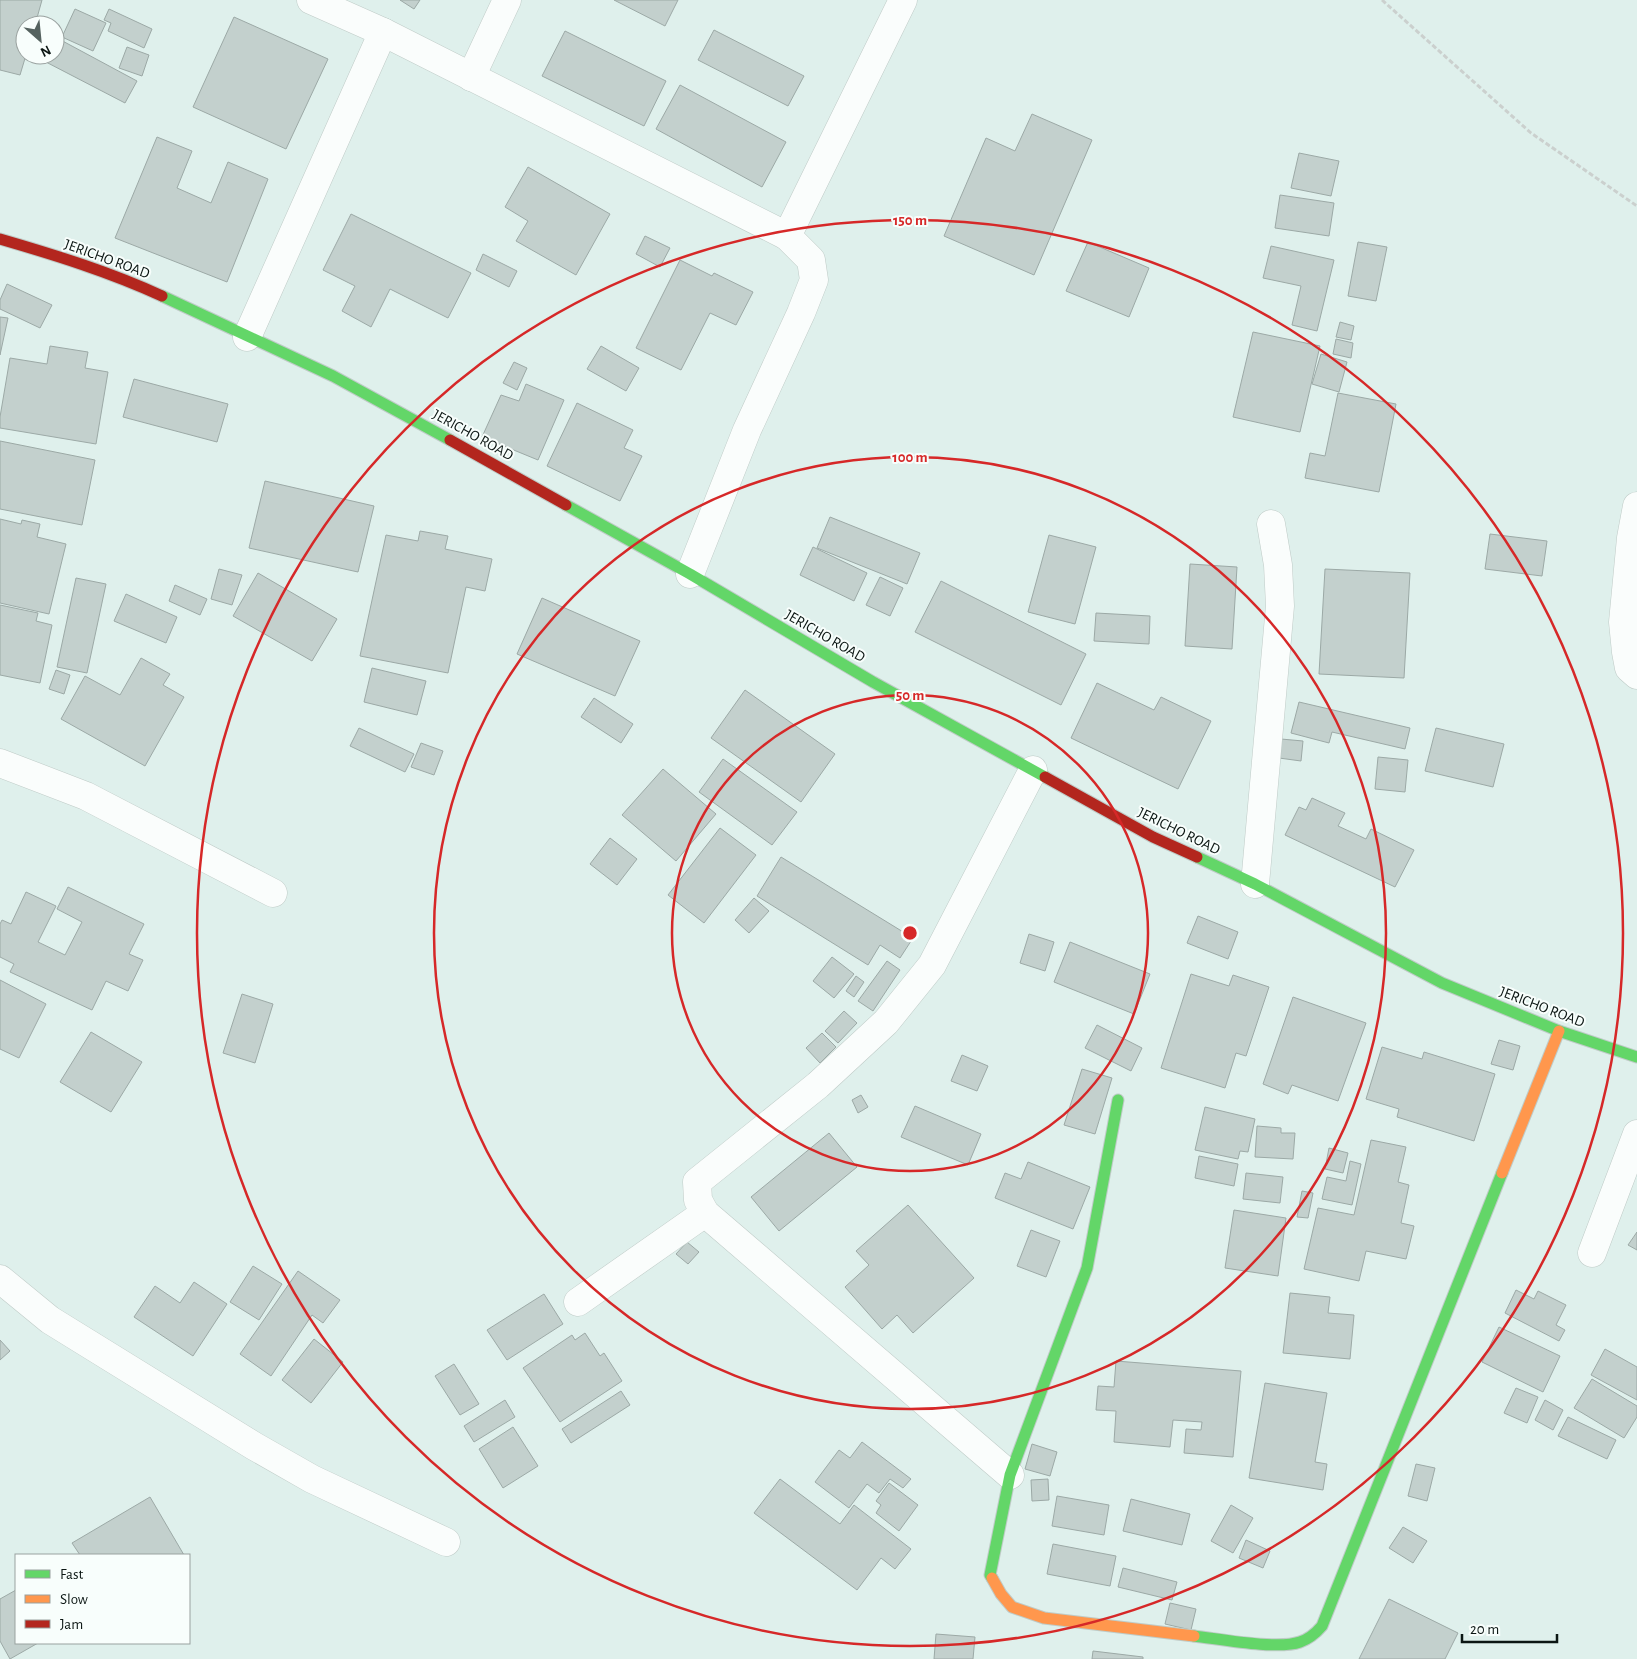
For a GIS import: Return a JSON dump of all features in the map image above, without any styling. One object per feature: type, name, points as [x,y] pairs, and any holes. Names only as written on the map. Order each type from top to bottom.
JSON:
[{"type":"street","points":[[311,0],[384,32],[787,236],[811,260],[814,280],[801,314],[747,430],[690,574]]},
{"type":"street","points":[[472,77],[507,0]]},
{"type":"street","points":[[787,236],[903,0]]},
{"type":"street","points":[[247,337],[384,32]]},
{"type":"street","name":"JERICHO ROAD","points":[[0,239],[131,282],[333,376],[690,574],[874,682],[1153,837],[1255,884],[1442,983],[1559,1031],[1637,1057]]},
{"type":"street","points":[[1637,506],[1631,538],[1623,622],[1629,668],[1637,675]]},
{"type":"street","points":[[1255,884],[1280,606],[1278,565],[1271,524]]},
{"type":"street","points":[[0,763],[86,796],[273,893]]},
{"type":"street","points":[[1010,1475],[705,1213],[698,1200],[697,1182],[818,1085],[886,1022],[932,965],[1033,770]]},
{"type":"street","points":[[1118,1100],[1087,1268],[1010,1475],[990,1575],[1001,1594],[1012,1607],[1044,1618],[1274,1645],[1298,1644],[1312,1638],[1322,1626],[1559,1031]]},
{"type":"street","points":[[1592,1253],[1637,1134]]},
{"type":"street","points":[[578,1302],[705,1213]]},
{"type":"street","points":[[0,1279],[50,1320],[254,1446],[312,1479],[446,1542]]},
{"type":"path","points":[[1382,0],[1531,132],[1637,206]]},
{"type":"building","points":[[0,0],[42,0],[38,15],[15,15],[15,65],[23,65],[20,75],[0,70]]},
{"type":"building","points":[[400,0],[420,0],[414,9]]},
{"type":"building","points":[[614,0],[678,0],[665,26]]},
{"type":"building","points":[[75,9],[106,23],[93,51],[65,38],[65,31]]},
{"type":"building","points":[[109,9],[152,29],[144,48],[108,31],[111,23],[104,20]]},
{"type":"building","points":[[234,17],[328,59],[286,149],[193,107]]},
{"type":"building","points":[[714,30],[804,76],[788,106],[698,60]]},
{"type":"building","points":[[565,31],[666,81],[644,126],[542,76]]},
{"type":"building","points":[[65,42],[137,81],[125,103],[52,65],[65,65]]},
{"type":"building","points":[[127,47],[149,55],[142,76],[119,68]]},
{"type":"building","points":[[680,85],[786,142],[762,187],[656,129]]},
{"type":"building","points":[[1032,114],[1092,140],[1034,275],[944,236],[986,138],[1015,151]]},
{"type":"building","points":[[157,137],[192,151],[177,188],[211,203],[228,162],[268,179],[227,282],[115,238]]},
{"type":"building","points":[[1299,153],[1339,161],[1331,196],[1291,188]]},
{"type":"building","points":[[528,167],[610,214],[576,275],[516,241],[528,221],[505,207]]},
{"type":"building","points":[[1280,195],[1334,203],[1329,236],[1275,228]]},
{"type":"building","points":[[351,214],[471,273],[448,318],[390,289],[371,327],[342,311],[355,286],[323,270]]},
{"type":"building","points":[[645,236],[670,248],[660,267],[636,254]]},
{"type":"building","points":[[1088,242],[1149,268],[1129,317],[1066,291]]},
{"type":"building","points":[[1358,242],[1387,247],[1376,301],[1348,296]]},
{"type":"building","points":[[1271,246],[1334,260],[1317,331],[1292,325],[1301,286],[1263,278]]},
{"type":"building","points":[[483,254],[517,271],[509,287],[476,270]]},
{"type":"building","points":[[680,260],[712,276],[714,273],[753,292],[736,325],[710,313],[681,370],[636,348]]},
{"type":"building","points":[[7,284],[52,305],[40,328],[0,309],[0,300]]},
{"type":"building","points":[[0,317],[8,318],[0,355]]},
{"type":"building","points":[[1340,322],[1354,326],[1351,340],[1336,337]]},
{"type":"building","points":[[1253,332],[1320,346],[1300,432],[1233,417]]},
{"type":"building","points":[[1336,339],[1353,343],[1351,358],[1333,354]]},
{"type":"building","points":[[50,346],[88,352],[85,368],[108,372],[96,444],[0,428],[0,417],[10,358],[47,364]]},
{"type":"building","points":[[601,346],[639,368],[626,391],[587,369]]},
{"type":"building","points":[[1321,354],[1347,362],[1339,392],[1312,384]]},
{"type":"building","points":[[514,362],[527,368],[517,390],[503,383]]},
{"type":"building","points":[[134,379],[228,404],[217,442],[123,417]]},
{"type":"building","points":[[526,384],[564,400],[538,460],[482,437],[501,395],[519,401]]},
{"type":"building","points":[[1338,393],[1396,404],[1379,492],[1305,478],[1310,453],[1325,456]]},
{"type":"building","points":[[577,403],[633,430],[624,448],[642,456],[620,501],[547,466]]},
{"type":"building","points":[[0,441],[95,460],[82,525],[0,509]]},
{"type":"building","points":[[265,481],[374,506],[358,572],[249,548]]},
{"type":"building","points":[[830,517],[920,553],[907,584],[817,548]]},
{"type":"building","points":[[0,519],[21,524],[22,520],[40,524],[37,537],[66,544],[49,614],[0,603]]},
{"type":"building","points":[[420,531],[448,536],[445,549],[492,559],[485,591],[466,587],[448,673],[360,656],[386,535],[418,541]]},
{"type":"building","points":[[1490,534],[1547,541],[1542,576],[1485,569]]},
{"type":"building","points":[[1049,535],[1096,547],[1075,624],[1028,612]]},
{"type":"building","points":[[813,547],[867,573],[854,601],[800,575]]},
{"type":"building","points":[[1190,564],[1237,567],[1232,649],[1185,646]]},
{"type":"building","points":[[219,569],[242,575],[232,605],[211,599]]},
{"type":"building","points":[[1325,569],[1410,573],[1404,678],[1319,674]]},
{"type":"building","points":[[258,573],[337,619],[312,661],[233,616]]},
{"type":"building","points":[[880,577],[903,588],[890,616],[866,605]]},
{"type":"building","points":[[76,578],[106,584],[87,673],[57,667]]},
{"type":"building","points":[[941,581],[1086,654],[1061,705],[915,632]]},
{"type":"building","points":[[175,585],[207,599],[200,615],[169,601]]},
{"type":"building","points":[[126,594],[177,617],[166,643],[114,621]]},
{"type":"building","points":[[542,598],[640,641],[615,696],[517,654]]},
{"type":"building","points":[[0,605],[38,613],[36,621],[52,625],[40,683],[0,675]]},
{"type":"building","points":[[1096,613],[1150,616],[1149,644],[1094,641]]},
{"type":"building","points":[[141,658],[170,674],[163,685],[184,697],[145,766],[61,719],[85,676],[120,695]]},
{"type":"building","points":[[372,668],[426,681],[417,715],[364,702]]},
{"type":"building","points":[[56,670],[70,675],[64,694],[49,689]]},
{"type":"building","points":[[1097,683],[1154,710],[1161,697],[1211,721],[1178,789],[1071,738]]},
{"type":"building","points":[[745,690],[835,754],[801,802],[711,738]]},
{"type":"building","points":[[594,698],[633,724],[621,743],[581,717]]},
{"type":"building","points":[[1299,702],[1410,728],[1405,749],[1332,732],[1329,743],[1291,733]]},
{"type":"building","points":[[359,728],[414,754],[405,772],[350,746]]},
{"type":"building","points":[[1436,728],[1504,744],[1493,787],[1425,771]]},
{"type":"building","points":[[1281,739],[1303,741],[1301,761],[1279,758]]},
{"type":"building","points":[[421,743],[443,751],[434,775],[411,767]]},
{"type":"building","points":[[1378,757],[1408,760],[1405,792],[1375,789]]},
{"type":"building","points":[[723,759],[797,812],[772,845],[699,792]]},
{"type":"building","points":[[663,769],[716,814],[676,861],[622,815]]},
{"type":"building","points":[[1312,798],[1345,813],[1338,826],[1366,839],[1371,829],[1414,850],[1395,887],[1285,835],[1299,807],[1306,810]]},
{"type":"building","points":[[720,828],[756,855],[704,923],[668,895]]},
{"type":"building","points":[[610,838],[637,859],[617,885],[590,864]]},
{"type":"building","points":[[781,857],[913,938],[900,958],[880,945],[868,965],[757,896]]},
{"type":"building","points":[[68,887],[144,924],[129,954],[143,960],[128,991],[106,981],[92,1010],[10,972],[14,964],[0,957],[0,924],[2,920],[11,924],[26,892],[56,906],[38,942],[65,955],[82,922],[57,909]]},
{"type":"building","points":[[754,898],[769,911],[749,933],[735,920]]},
{"type":"building","points":[[1198,916],[1238,932],[1228,959],[1187,943]]},
{"type":"building","points":[[1029,934],[1054,942],[1045,971],[1020,963]]},
{"type":"building","points":[[1070,942],[1150,974],[1134,1014],[1054,982]]},
{"type":"building","points":[[832,957],[854,974],[834,998],[813,981]]},
{"type":"building","points":[[887,961],[900,970],[873,1011],[858,1001]]},
{"type":"building","points":[[1191,974],[1229,986],[1233,975],[1269,987],[1246,1056],[1236,1053],[1225,1088],[1161,1068]]},
{"type":"building","points":[[856,976],[864,982],[854,997],[846,991]]},
{"type":"building","points":[[0,980],[46,1004],[19,1058],[0,1049]]},
{"type":"building","points":[[242,994],[273,1004],[255,1063],[223,1053]]},
{"type":"building","points":[[1293,997],[1366,1023],[1338,1101],[1292,1085],[1288,1094],[1263,1084]]},
{"type":"building","points":[[844,1011],[857,1023],[838,1043],[825,1031]]},
{"type":"building","points":[[1097,1025],[1142,1048],[1131,1071],[1085,1048]]},
{"type":"building","points":[[91,1032],[142,1062],[111,1112],[60,1082]]},
{"type":"building","points":[[822,1033],[836,1047],[820,1063],[806,1048]]},
{"type":"building","points":[[1499,1040],[1520,1046],[1513,1070],[1491,1064]]},
{"type":"building","points":[[1382,1047],[1422,1059],[1424,1052],[1495,1074],[1474,1141],[1397,1117],[1399,1109],[1366,1099]]},
{"type":"building","points":[[962,1055],[988,1066],[977,1091],[951,1081]]},
{"type":"building","points":[[1082,1069],[1112,1078],[1095,1134],[1064,1125]]},
{"type":"building","points":[[861,1095],[868,1107],[858,1113],[852,1100]]},
{"type":"building","points":[[915,1106],[981,1134],[968,1165],[901,1137]]},
{"type":"building","points":[[1205,1107],[1255,1119],[1248,1152],[1240,1151],[1238,1159],[1195,1150]]},
{"type":"building","points":[[1257,1126],[1281,1128],[1281,1133],[1295,1133],[1293,1159],[1255,1157]]},
{"type":"building","points":[[829,1133],[857,1167],[779,1231],[751,1197]]},
{"type":"building","points":[[1371,1140],[1406,1147],[1398,1182],[1409,1185],[1401,1223],[1414,1226],[1406,1259],[1366,1251],[1359,1281],[1304,1269],[1318,1208],[1354,1215]]},
{"type":"building","points":[[1329,1148],[1348,1153],[1343,1173],[1325,1169]]},
{"type":"building","points":[[1199,1156],[1238,1164],[1234,1186],[1195,1178]]},
{"type":"building","points":[[1350,1161],[1361,1164],[1352,1205],[1322,1199],[1327,1177],[1346,1181]]},
{"type":"building","points":[[1028,1162],[1090,1187],[1073,1229],[995,1198],[1005,1173],[1021,1179]]},
{"type":"building","points":[[1246,1173],[1283,1177],[1280,1203],[1243,1199]]},
{"type":"building","points":[[1302,1191],[1313,1193],[1308,1218],[1297,1217]]},
{"type":"building","points":[[908,1205],[974,1278],[913,1333],[897,1315],[882,1329],[845,1287],[869,1265],[856,1251]]},
{"type":"building","points":[[1234,1210],[1286,1218],[1278,1276],[1225,1268]]},
{"type":"building","points":[[1031,1230],[1060,1241],[1046,1277],[1017,1266]]},
{"type":"building","points":[[1637,1232],[1637,1250],[1628,1245]]},
{"type":"building","points":[[687,1242],[699,1252],[688,1264],[676,1254]]},
{"type":"building","points":[[253,1266],[282,1284],[259,1320],[230,1302]]},
{"type":"building","points":[[298,1271],[340,1300],[323,1323],[312,1315],[271,1376],[240,1354]]},
{"type":"building","points":[[194,1282],[227,1304],[193,1356],[134,1317],[155,1286],[180,1303]]},
{"type":"building","points":[[1516,1290],[1534,1299],[1538,1291],[1566,1305],[1556,1325],[1565,1330],[1559,1341],[1505,1313]]},
{"type":"building","points":[[1290,1293],[1330,1297],[1328,1313],[1354,1315],[1350,1359],[1283,1353]]},
{"type":"building","points":[[544,1294],[563,1324],[507,1360],[487,1330]]},
{"type":"building","points":[[1499,1327],[1560,1356],[1543,1392],[1482,1362]]},
{"type":"building","points":[[585,1333],[600,1356],[604,1353],[622,1381],[560,1422],[523,1368],[572,1335],[575,1340]]},
{"type":"building","points":[[314,1339],[343,1362],[311,1403],[282,1380]]},
{"type":"building","points":[[0,1340],[10,1351],[0,1360]]},
{"type":"building","points":[[1605,1349],[1637,1367],[1637,1400],[1591,1375]]},
{"type":"building","points":[[1116,1361],[1241,1371],[1233,1457],[1184,1453],[1186,1429],[1201,1430],[1202,1422],[1173,1420],[1170,1447],[1114,1442],[1116,1411],[1096,1410],[1098,1386],[1114,1387]]},
{"type":"building","points":[[454,1364],[479,1404],[460,1415],[435,1376]]},
{"type":"building","points":[[1592,1379],[1637,1406],[1637,1417],[1624,1438],[1574,1408]]},
{"type":"building","points":[[1265,1383],[1327,1393],[1315,1462],[1327,1464],[1323,1490],[1249,1478]]},
{"type":"building","points":[[1516,1388],[1538,1397],[1527,1423],[1504,1413]]},
{"type":"building","points":[[621,1391],[630,1405],[571,1443],[562,1429]]},
{"type":"building","points":[[505,1400],[515,1417],[474,1442],[464,1426]]},
{"type":"building","points":[[1545,1400],[1563,1410],[1553,1430],[1535,1420]]},
{"type":"building","points":[[1568,1417],[1616,1440],[1607,1459],[1558,1436]]},
{"type":"building","points":[[513,1427],[538,1466],[503,1488],[479,1449]]},
{"type":"building","points":[[862,1442],[911,1479],[903,1488],[890,1479],[879,1493],[867,1484],[849,1508],[815,1482],[839,1450],[850,1458]]},
{"type":"building","points":[[1032,1444],[1057,1452],[1050,1476],[1025,1469]]},
{"type":"building","points":[[1416,1464],[1435,1468],[1427,1501],[1408,1496]]},
{"type":"building","points":[[780,1479],[840,1524],[854,1505],[911,1549],[895,1569],[881,1558],[857,1590],[754,1513]]},
{"type":"building","points":[[1048,1479],[1049,1500],[1032,1501],[1031,1480]]},
{"type":"building","points":[[889,1483],[918,1505],[899,1531],[876,1513],[881,1505],[876,1501]]},
{"type":"building","points":[[1057,1496],[1109,1505],[1104,1535],[1052,1526]]},
{"type":"building","points":[[150,1497],[183,1554],[79,1554],[72,1543]]},
{"type":"building","points":[[1131,1499],[1190,1514],[1182,1545],[1123,1531]]},
{"type":"building","points":[[1231,1505],[1253,1518],[1233,1553],[1211,1541]]},
{"type":"building","points":[[1403,1527],[1427,1541],[1413,1563],[1389,1548]]},
{"type":"building","points":[[1246,1540],[1270,1551],[1263,1568],[1239,1558]]},
{"type":"building","points":[[1053,1544],[1116,1556],[1110,1586],[1047,1574]]},
{"type":"building","points":[[1123,1568],[1177,1582],[1172,1600],[1118,1587]]},
{"type":"building","points":[[15,1591],[15,1644],[36,1644],[10,1659],[0,1641],[0,1599]]},
{"type":"building","points":[[1389,1599],[1458,1633],[1445,1659],[1359,1659]]},
{"type":"building","points":[[1170,1603],[1196,1609],[1191,1630],[1165,1624]]},
{"type":"building","points":[[936,1634],[975,1637],[973,1659],[934,1659]]},
{"type":"building","points":[[1093,1651],[1143,1657],[1143,1659],[1092,1659]]},
{"type":"traffic: fast","points":[[162,296],[333,376],[450,440]]},
{"type":"traffic: fast","points":[[566,505],[690,574],[873,682],[1045,777]]},
{"type":"traffic: fast","points":[[1197,857],[1255,884],[1442,983],[1559,1031],[1637,1057]]},
{"type":"traffic: fast","points":[[992,1578],[990,1575],[1010,1475],[1087,1268],[1118,1100]]},
{"type":"traffic: fast","points":[[1194,1636],[1248,1643],[1290,1644],[1306,1639],[1322,1626],[1502,1173]]},
{"type":"traffic: slow","points":[[1502,1173],[1559,1031]]},
{"type":"traffic: slow","points":[[992,1578],[1001,1594],[1012,1607],[1044,1618],[1194,1636]]},
{"type":"traffic: jam","points":[[0,239],[82,264],[162,296]]},
{"type":"traffic: jam","points":[[450,440],[566,505]]},
{"type":"traffic: jam","points":[[1045,777],[1153,837],[1197,857]]}]
